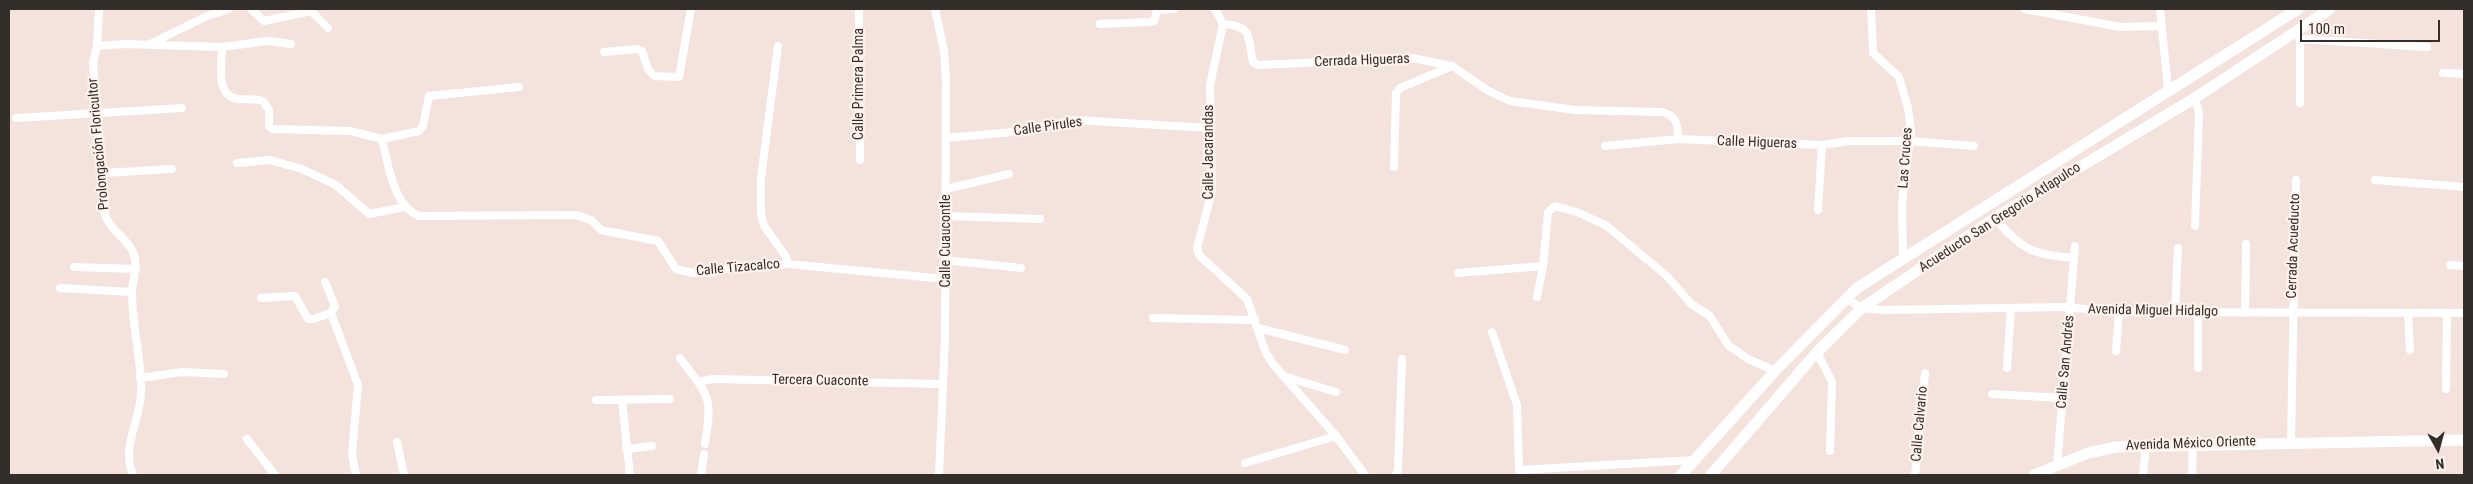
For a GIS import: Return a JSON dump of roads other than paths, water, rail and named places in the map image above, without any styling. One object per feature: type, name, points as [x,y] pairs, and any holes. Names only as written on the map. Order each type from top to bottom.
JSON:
[{"type":"street","name":"Prolongación Floricultor","points":[[99,9],[97,46],[93,63],[105,216],[108,223],[136,257],[132,292],[140,378],[140,405],[129,448],[130,467],[133,475]]},
{"type":"street","points":[[150,44],[207,16],[229,9]]},
{"type":"street","points":[[251,9],[264,21],[311,11],[328,28]]},
{"type":"street","points":[[604,52],[637,49],[642,51],[648,69],[654,76],[679,77],[691,9]]},
{"type":"street","name":"Calle Primera Palma","points":[[859,9],[860,160]]},
{"type":"street","name":"Calle Cuaucontle","points":[[934,9],[944,51],[946,138],[944,216],[946,279],[939,475]]},
{"type":"street","points":[[1100,24],[1150,22],[1154,20],[1157,10],[1174,9]]},
{"type":"street","points":[[1215,9],[1222,24]]},
{"type":"street","name":"Las Cruces","points":[[1871,9],[1873,53],[1899,77],[1903,86],[1910,130],[1902,203],[1903,259]]},
{"type":"street","points":[[2025,9],[2120,27],[2162,26]]},
{"type":"street","points":[[2160,9],[2168,89]]},
{"type":"street","name":"Acueducto San Gregorio Atlapulco","points":[[1681,475],[1775,371],[1846,298],[1873,278],[2168,89],[2298,9]]},
{"type":"street","name":"Acueducto San Gregorio Atlapulco","points":[[1711,475],[1817,352],[1862,308],[1995,218],[2298,35],[2330,9]]},
{"type":"street","name":"Cerrada Higueras","points":[[1222,24],[1238,25],[1245,29],[1249,35],[1253,62],[1258,65],[1412,58],[1452,66],[1487,90],[1510,101],[1575,110],[1662,112],[1672,115],[1676,121],[1678,139]]},
{"type":"street","name":"Calle Jacarandas","points":[[1222,24],[1210,85],[1212,191],[1197,248],[1198,255],[1240,290],[1247,299],[1265,351],[1282,375],[1336,436],[1365,475]]},
{"type":"street","points":[[2300,103],[2298,35],[2427,47]]},
{"type":"street","points":[[97,46],[150,44],[222,47],[268,41],[291,44]]},
{"type":"street","points":[[778,46],[761,178],[761,214],[764,226],[785,255],[788,264]]},
{"type":"street","points":[[222,47],[221,83],[228,94],[235,99],[263,101],[269,110],[269,126],[272,129],[350,131],[382,139],[419,131],[423,126],[429,96],[519,87]]},
{"type":"street","points":[[1394,167],[1396,93],[1400,88],[1452,66]]},
{"type":"street","points":[[2443,73],[2464,74]]},
{"type":"street","points":[[2195,98],[2199,113],[2195,226]]},
{"type":"street","points":[[16,118],[182,108]]},
{"type":"street","name":"Calle Pirules","points":[[946,138],[1013,132],[1074,120],[1210,128]]},
{"type":"street","points":[[237,163],[270,160],[302,169],[336,185],[369,214],[405,207],[399,195],[382,139]]},
{"type":"street","name":"Calle Higueras","points":[[1604,146],[1678,139],[1822,145],[1848,141],[1909,141],[1974,146]]},
{"type":"street","points":[[1818,210],[1822,145]]},
{"type":"street","points":[[103,173],[172,169]]},
{"type":"street","points":[[946,189],[1009,174]]},
{"type":"street","name":"Cerrada Acueducto","points":[[2291,442],[2295,320],[2293,311],[2296,180]]},
{"type":"street","points":[[2375,180],[2464,187]]},
{"type":"street","name":"Calle Tizacalco","points":[[405,207],[419,216],[576,215],[591,220],[601,230],[658,241],[676,269],[687,272],[712,273],[723,269],[788,264],[946,279]]},
{"type":"street","points":[[1537,297],[1543,266],[1548,212],[1551,208],[1564,207],[1608,226],[1668,277],[1691,304],[1710,316],[1728,345],[1748,359],[1775,371]]},
{"type":"street","points":[[944,216],[1040,220]]},
{"type":"street","points":[[1995,218],[2012,239],[2032,250],[2049,256],[2074,258]]},
{"type":"street","points":[[2245,313],[2246,244]]},
{"type":"street","name":"Calle San Andrés","points":[[2057,466],[2075,246]]},
{"type":"street","points":[[2175,312],[2178,248]]},
{"type":"street","points":[[945,260],[1021,268]]},
{"type":"street","points":[[2450,265],[2464,266]]},
{"type":"street","points":[[1458,273],[1543,266]]},
{"type":"street","points":[[74,267],[136,269]]},
{"type":"street","points":[[261,298],[295,296],[308,319],[313,319],[331,313],[335,306],[325,282]]},
{"type":"street","points":[[60,288],[132,292]]},
{"type":"street","points":[[1846,298],[1862,308]]},
{"type":"street","name":"Avenida Miguel Hidalgo","points":[[1862,308],[2071,309],[2119,312],[2245,313],[2293,311],[2464,313]]},
{"type":"street","points":[[2007,368],[2011,309]]},
{"type":"street","points":[[2116,351],[2119,312]]},
{"type":"street","points":[[2198,312],[2198,368]]},
{"type":"street","points":[[331,313],[358,385],[352,454],[356,475]]},
{"type":"street","points":[[2408,313],[2410,350]]},
{"type":"street","points":[[2446,389],[2447,313]]},
{"type":"street","points":[[1153,318],[1257,324],[1345,350]]},
{"type":"street","points":[[1492,332],[1517,405],[1519,470],[1694,460]]},
{"type":"street","points":[[1817,352],[1832,382],[1830,451]]},
{"type":"street","points":[[680,358],[706,393],[710,406],[705,444]]},
{"type":"street","points":[[1396,475],[1398,468],[1402,359]]},
{"type":"street","points":[[140,378],[182,372],[224,374]]},
{"type":"street","name":"Calle Calvario","points":[[1915,475],[1925,373]]},
{"type":"street","points":[[1282,375],[1336,392]]},
{"type":"street","name":"Tercera Cuaconte","points":[[698,382],[713,379],[943,384]]},
{"type":"street","points":[[1992,394],[2062,398]]},
{"type":"street","points":[[596,400],[670,399]]},
{"type":"street","points":[[622,400],[630,475]]},
{"type":"street","points":[[1245,463],[1336,436]]},
{"type":"street","points":[[247,439],[275,475]]},
{"type":"street","name":"Avenida México Oriente","points":[[2034,475],[2103,449],[2146,445],[2464,440]]},
{"type":"street","points":[[397,442],[404,475]]},
{"type":"street","points":[[2192,475],[2193,444]]},
{"type":"street","points":[[2143,475],[2146,445]]},
{"type":"street","points":[[626,449],[652,446]]},
{"type":"street","points":[[701,475],[704,454]]}]
